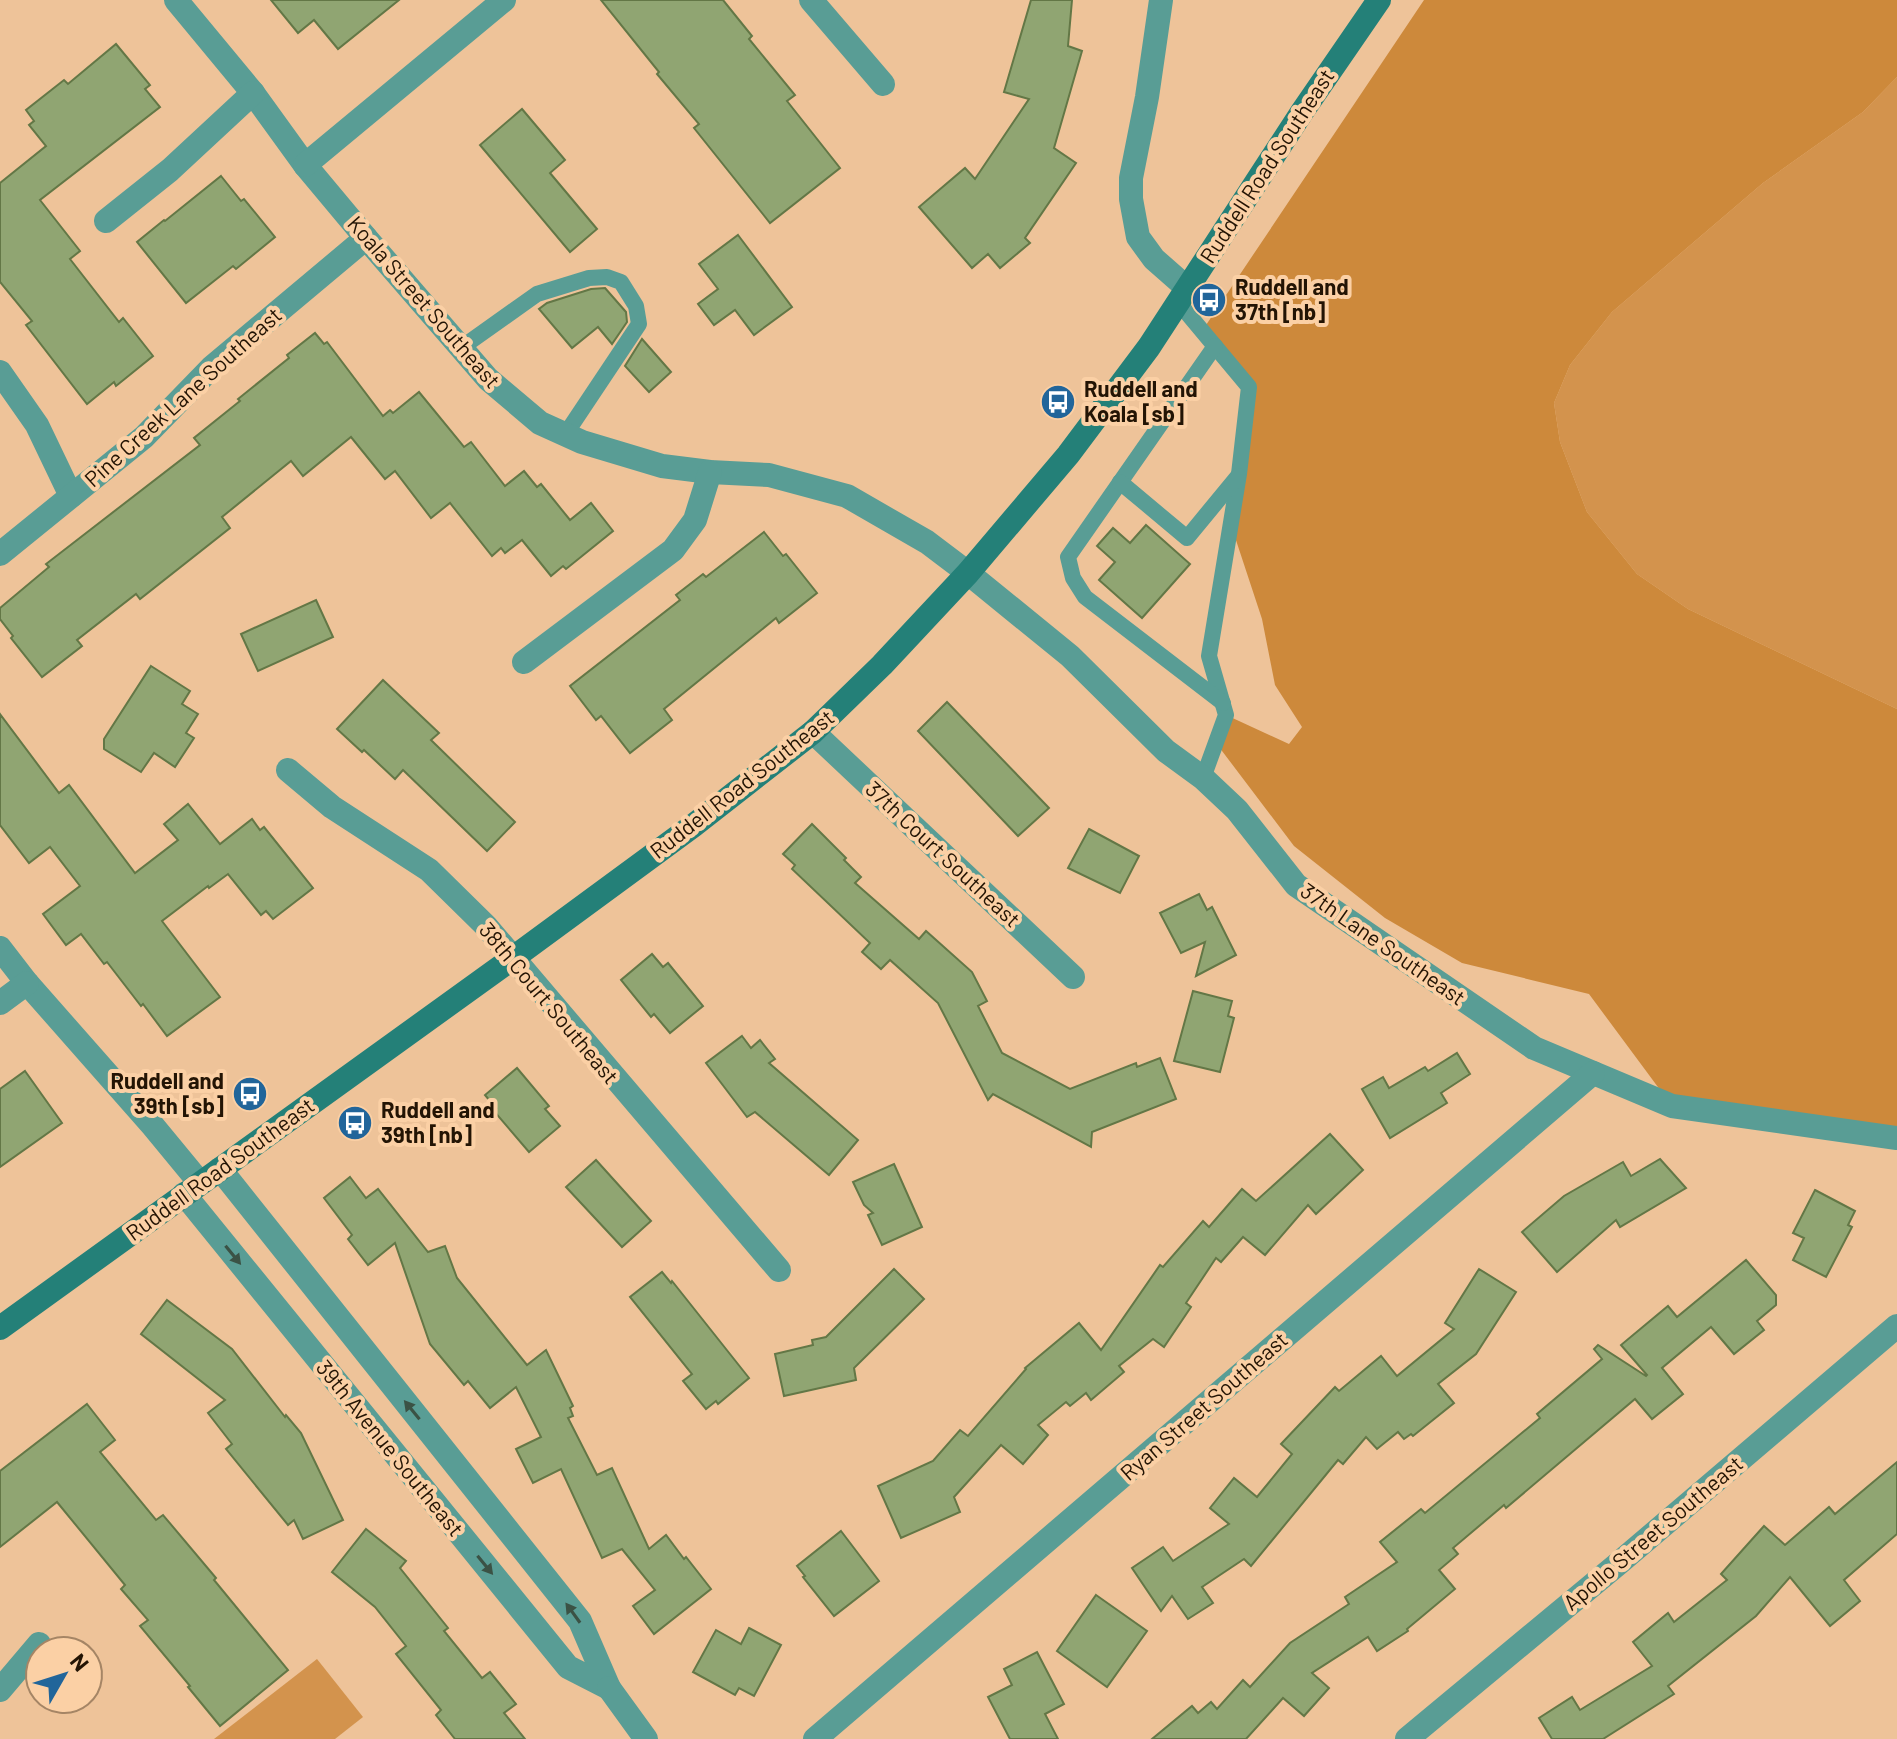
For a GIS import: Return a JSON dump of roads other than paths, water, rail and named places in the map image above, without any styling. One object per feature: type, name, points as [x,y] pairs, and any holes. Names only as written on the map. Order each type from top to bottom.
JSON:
[{"type":"main road","name":"Ruddell Road Southeast","points":[[0,1328],[513,958],[694,825],[813,732],[882,665],[968,573],[1068,455],[1149,347],[1379,0]]},
{"type":"street","name":"Koala Street Southeast","points":[[176,0],[366,238],[488,379],[540,423],[582,442],[662,466],[769,475],[847,496],[927,542],[968,573]]},
{"type":"street","points":[[305,165],[504,0]]},
{"type":"street","points":[[1161,0],[1131,178],[1131,199],[1138,237],[1183,295]]},
{"type":"street","points":[[825,5],[883,84]]},
{"type":"street","points":[[106,221],[170,170],[253,93]]},
{"type":"street","name":"Pine Creek Lane Southeast","points":[[0,554],[144,437],[211,368],[366,238]]},
{"type":"street","points":[[0,372],[37,425],[71,496]]},
{"type":"street","points":[[524,662],[673,550],[695,520],[710,472]]},
{"type":"street","name":"37th Lane Southeast","points":[[968,573],[1070,656],[1166,751],[1203,778],[1237,810],[1296,885],[1534,1048],[1672,1106],[1897,1138]]},
{"type":"street","name":"37th Court Southeast","points":[[813,732],[1073,977]]},
{"type":"street","name":"38th Court Southeast","points":[[288,770],[332,807],[429,870],[486,926],[779,1270]]},
{"type":"street","name":"39th Avenue Southeast","points":[[0,948],[580,1621],[609,1688],[646,1739]]},
{"type":"street","points":[[0,1003],[27,983]]},
{"type":"street","name":"Ryan Street Southeast","points":[[815,1739],[1593,1073]]},
{"type":"street","name":"39th Avenue Southeast","points":[[201,1182],[568,1667],[609,1688]]},
{"type":"street","name":"Apollo Street Southeast","points":[[1407,1739],[1897,1326]]},
{"type":"street","points":[[0,1690],[24,1662]]},
{"type":"lane","points":[[461,348],[537,294],[589,278],[607,277],[621,282],[636,306],[639,324],[565,435]]},
{"type":"lane","points":[[1183,295],[1215,346],[1249,387],[1239,474],[1209,656],[1226,715],[1203,778]]},
{"type":"lane","points":[[1215,346],[1068,557],[1073,578],[1085,597],[1223,703]]},
{"type":"lane","points":[[1120,482],[1187,538],[1239,474]]},
{"type":"place","name":"Ruddell and 37th [nb]","points":[[1209,300]]},
{"type":"place","name":"Ruddell and Koala [sb]","points":[[1058,402]]},
{"type":"place","name":"Ruddell and 39th [sb]","points":[[250,1094]]},
{"type":"place","name":"Ruddell and 39th [nb]","points":[[355,1123]]}]
